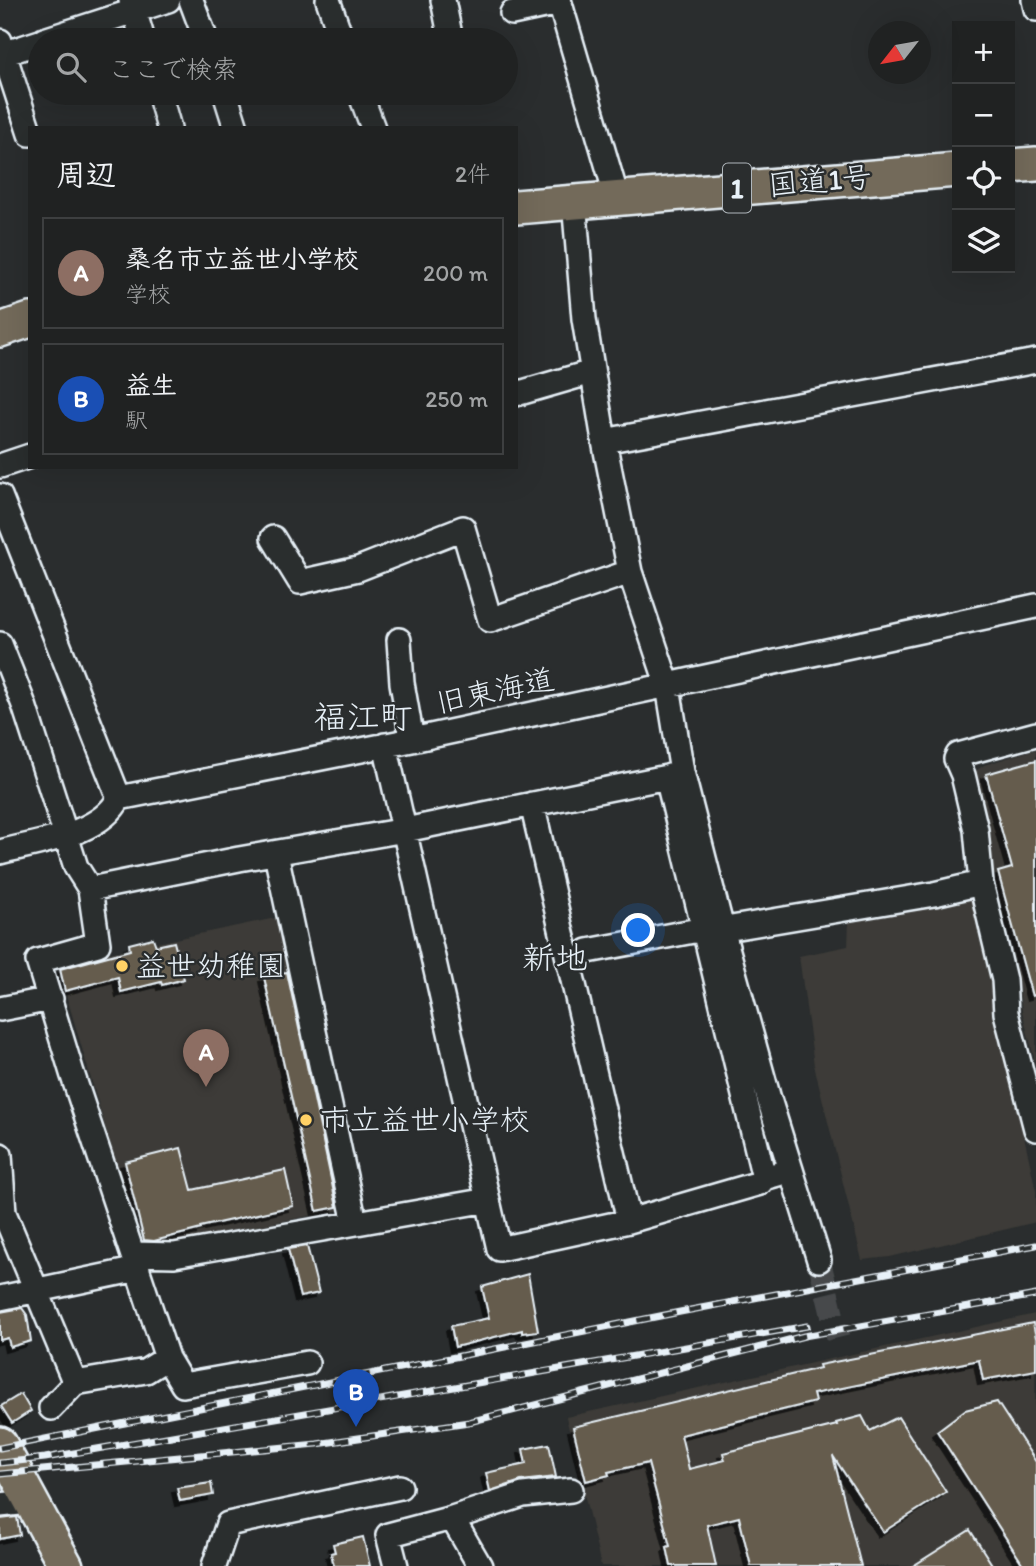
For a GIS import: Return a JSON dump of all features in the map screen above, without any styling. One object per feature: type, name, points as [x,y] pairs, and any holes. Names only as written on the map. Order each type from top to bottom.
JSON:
[{"type":"highway","points":[[1015,166],[1036,164]]},
{"type":"highway","name":"国道1号","points":[[518,207],[952,170]]},
{"type":"highway","points":[[0,330],[28,321]]},
{"type":"highway","points":[[0,1444],[15,1504],[66,1566]]},
{"type":"street","points":[[74,28],[132,5],[167,0]]},
{"type":"street","points":[[191,0],[202,28]]},
{"type":"street","points":[[328,0],[338,28]]},
{"type":"street","points":[[443,0],[449,28]]},
{"type":"street","points":[[1034,0],[1036,9]]},
{"type":"street","points":[[512,13],[559,1],[617,198]]},
{"type":"street","points":[[132,5],[139,28]]},
{"type":"street","points":[[28,44],[1,50],[28,128]]},
{"type":"street","points":[[162,105],[168,126]]},
{"type":"street","points":[[229,105],[235,126]]},
{"type":"street","points":[[364,105],[372,126]]},
{"type":"street","points":[[574,201],[584,319],[604,440],[630,572],[668,686],[674,774],[764,1178]]},
{"type":"street","points":[[604,440],[1036,361]]},
{"type":"street","points":[[518,393],[592,372]]},
{"type":"street","points":[[0,466],[28,457]]},
{"type":"street","points":[[0,496],[118,798],[113,810],[94,825],[0,852]]},
{"type":"street","points":[[273,537],[300,582],[358,569],[463,528],[490,620],[630,572]]},
{"type":"street","name":"旧東海道","points":[[118,798],[412,740],[1036,606]]},
{"type":"street","points":[[399,640],[402,683],[412,740]]},
{"type":"street","points":[[0,645],[15,677],[76,867],[90,889],[98,944],[38,961],[72,1073],[167,1358],[183,1385],[307,1363]]},
{"type":"street","points":[[1036,734],[958,755],[956,759],[963,775],[976,830],[981,883],[1004,980],[1006,1013],[1036,1129]]},
{"type":"street","points":[[385,745],[499,1250],[629,1221],[760,1183],[764,1178],[791,1171]]},
{"type":"street","points":[[90,889],[405,830],[674,774]]},
{"type":"street","points":[[533,804],[629,1221]]},
{"type":"street","points":[[276,854],[355,1223]]},
{"type":"street","points":[[588,951],[934,894],[981,883]]},
{"type":"street","points":[[710,930],[769,1099],[820,1260]]},
{"type":"street","points":[[0,1009],[51,999]]},
{"type":"street","points":[[0,1155],[4,1213],[75,1383]]},
{"type":"street","points":[[0,1298],[136,1262],[488,1200]]},
{"type":"street","points":[[51,1408],[75,1383],[146,1371],[167,1358]]},
{"type":"street","points":[[214,1566],[228,1524],[400,1487]]},
{"type":"street","points":[[396,1566],[388,1535],[523,1495],[570,1490]]},
{"type":"street","points":[[452,1518],[480,1566]]},
{"type":"shaded area","points":[[1036,749],[1036,1065],[971,774],[984,765]]},
{"type":"shaded area","points":[[972,898],[1036,1191],[1036,1222],[890,1257],[862,1260],[814,1065],[799,956],[848,946],[849,921]]},
{"type":"shaded area","points":[[280,917],[346,1209],[141,1248],[57,964]]},
{"type":"shaded area","points":[[1035,1314],[1036,1566],[601,1566],[566,1417]]},
{"type":"building","points":[[1036,760],[1036,995],[1032,996],[998,872],[1012,868],[986,774]]},
{"type":"building","points":[[153,938],[156,946],[174,942],[184,979],[121,992],[118,977],[65,991],[60,969],[130,950],[129,944]]},
{"type":"building","points":[[287,972],[337,1207],[317,1211],[264,977]]},
{"type":"building","points":[[181,1148],[192,1190],[285,1170],[293,1206],[200,1227],[201,1229],[154,1241],[144,1240],[125,1162]]},
{"type":"building","points":[[307,1246],[319,1293],[300,1297],[288,1249]]},
{"type":"building","points":[[528,1274],[538,1331],[522,1333],[522,1330],[455,1347],[451,1326],[489,1318],[482,1287]]},
{"type":"building","points":[[22,1308],[27,1315],[31,1341],[10,1347],[8,1338],[0,1340],[0,1312]]},
{"type":"building","points":[[1033,1323],[1036,1370],[983,1380],[979,1360],[813,1394],[815,1402],[681,1435],[689,1469],[725,1460],[723,1453],[837,1425],[836,1423],[862,1416],[870,1431],[898,1417],[946,1492],[883,1532],[833,1456],[861,1566],[751,1566],[739,1517],[707,1525],[716,1566],[671,1566],[667,1547],[670,1546],[648,1463],[608,1472],[609,1475],[586,1481],[573,1427],[820,1368],[819,1365]]},
{"type":"building","points":[[21,1394],[31,1411],[12,1423],[1,1406]]},
{"type":"building","points":[[997,1402],[1036,1462],[1036,1566],[1024,1566],[937,1431],[965,1410]]},
{"type":"building","points":[[549,1444],[556,1477],[521,1481],[490,1491],[486,1473],[526,1464],[523,1449]]},
{"type":"building","points":[[211,1483],[213,1495],[180,1501],[177,1488]]},
{"type":"building","points":[[17,1517],[20,1535],[0,1539],[0,1519]]},
{"type":"building","points":[[970,1530],[993,1566],[913,1566]]},
{"type":"building","points":[[363,1537],[370,1566],[334,1566],[331,1553],[335,1552],[333,1544]]},
{"type":"tunnel","points":[[819,1260],[838,1338]]},
{"type":"railway","points":[[0,1448],[680,1312],[1036,1245]]},
{"type":"railway","points":[[0,1474],[317,1444],[469,1422],[804,1336],[1036,1295]]},
{"type":"railway","points":[[0,1463],[45,1458],[807,1326]]},
{"type":"place","name":"益世幼稚園","points":[[122,966]]},
{"type":"place","name":"桑名市立益世小学校","points":[[206,1087]]},
{"type":"place","name":"市立益世小学校","points":[[306,1120]]},
{"type":"place","name":"益生","points":[[356,1427]]},
{"type":"district","name":"福江町","points":[[363,716]]},
{"type":"district","name":"新地","points":[[555,957]]}]
